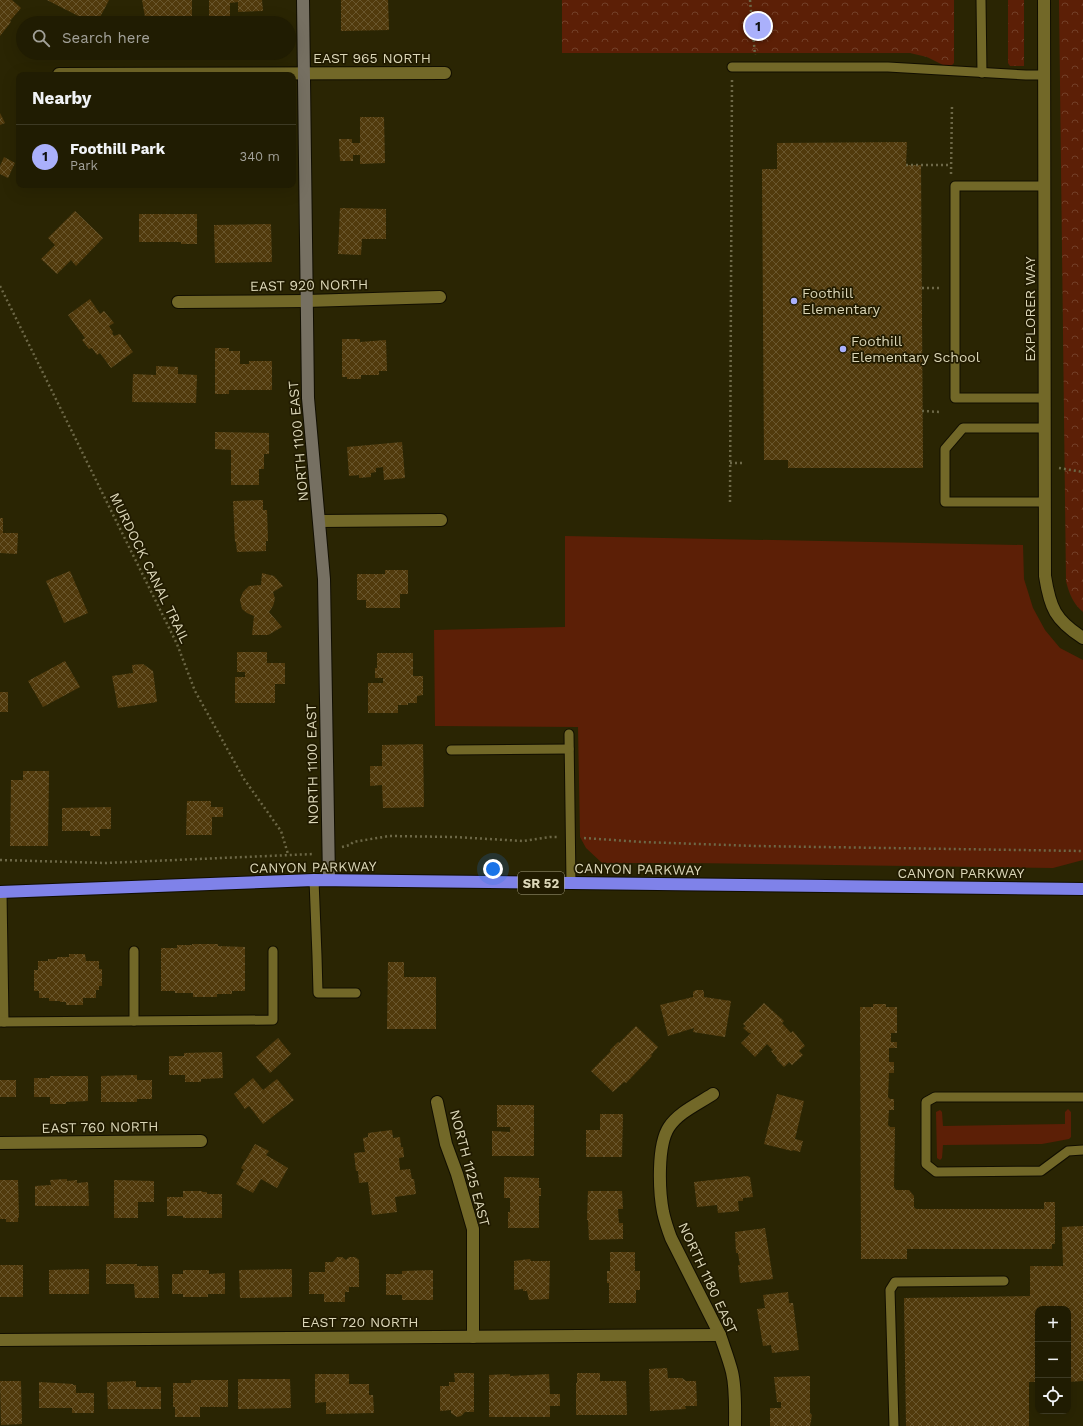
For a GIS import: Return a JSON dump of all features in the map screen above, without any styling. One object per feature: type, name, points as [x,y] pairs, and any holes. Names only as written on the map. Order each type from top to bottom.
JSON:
[{"type":"highway","name":"CANYON PARKWAY","points":[[1,892],[314,880],[1083,889]]},
{"type":"street","name":"NORTH 1100 EAST","points":[[303,0],[308,398],[312,453],[320,520],[324,579],[329,880]]},
{"type":"street","name":"EXPLORER WAY","points":[[1044,0],[1045,576],[1051,604],[1058,616],[1072,631],[1083,638]]},
{"type":"street","name":"EAST 965 NORTH","points":[[296,74],[446,73]]},
{"type":"street","name":"EAST 920 NORTH","points":[[178,302],[306,301],[440,297]]},
{"type":"street","points":[[320,520],[441,520]]},
{"type":"street","name":"NORTH 1180 EAST","points":[[713,1094],[678,1117],[669,1126],[664,1136],[660,1152],[662,1210],[671,1238],[720,1335],[732,1372],[735,1395],[735,1426]]},
{"type":"street","name":"NORTH 1125 EAST","points":[[437,1102],[446,1144],[457,1174],[473,1230],[473,1337]]},
{"type":"street","name":"EAST 760 NORTH","points":[[0,1143],[201,1141]]},
{"type":"street","name":"EAST 720 NORTH","points":[[0,1340],[720,1335]]},
{"type":"lane","points":[[981,0],[982,73]]},
{"type":"lane","points":[[732,66],[888,67],[1044,75]]},
{"type":"lane","points":[[1045,186],[955,186],[955,398],[1045,398]]},
{"type":"lane","points":[[1045,428],[963,428],[945,449],[945,502],[1045,502]]},
{"type":"lane","points":[[569,734],[571,883]]},
{"type":"lane","points":[[452,750],[569,749]]},
{"type":"lane","points":[[314,880],[318,993],[356,993]]},
{"type":"lane","points":[[1,892],[2,1022],[273,1020],[273,951]]},
{"type":"lane","points":[[134,951],[134,1021]]},
{"type":"lane","points":[[1083,1097],[935,1097],[926,1102],[926,1164],[936,1172],[1041,1171],[1068,1151],[1083,1150]]},
{"type":"lane","points":[[894,1426],[890,1290],[895,1282],[1004,1280]]},
{"type":"path","points":[[750,0],[755,54]]},
{"type":"path","points":[[730,502],[732,66]]},
{"type":"path","points":[[951,176],[952,104]]},
{"type":"path","points":[[906,165],[951,165]]},
{"type":"path","name":"MURDOCK CANAL TRAIL","points":[[0,286],[177,644],[195,691],[244,779],[281,832],[288,854]]},
{"type":"path","points":[[922,288],[940,288]]},
{"type":"path","points":[[922,411],[941,412]]},
{"type":"path","points":[[730,463],[745,463]]},
{"type":"path","points":[[1054,468],[1083,472]]},
{"type":"path","points":[[350,845],[353,842],[389,836],[455,837],[523,841],[550,837],[570,837],[642,842],[756,846],[1083,851]]},
{"type":"path","points":[[0,860],[106,863],[308,853],[309,855]]},
{"type":"green space","points":[[562,0],[954,0],[954,63],[951,66],[943,65],[927,57],[910,53],[562,53]]},
{"type":"green space","points":[[1008,0],[1024,0],[1024,66],[1010,66],[1008,63]]},
{"type":"green space","points":[[1059,0],[1083,0],[1083,612],[1072,598],[1066,581]]},
{"type":"green space","points":[[565,536],[1023,545],[1024,579],[1033,608],[1045,630],[1060,648],[1083,660],[1083,860],[1053,868],[602,863],[586,848],[580,837],[578,727],[435,726],[434,630],[565,627]]},
{"type":"green space","points":[[1068,1109],[1071,1112],[1071,1137],[1069,1139],[1042,1144],[943,1145],[942,1158],[940,1160],[937,1158],[936,1112],[940,1110],[942,1112],[943,1126],[1065,1124],[1065,1112]]},
{"type":"building","points":[[0,0],[12,0],[21,8],[0,36]]},
{"type":"building","points":[[47,0],[109,0],[101,16],[78,16]]},
{"type":"building","points":[[142,0],[192,0],[192,16],[145,16]]},
{"type":"building","points":[[209,0],[262,0],[263,11],[238,12],[238,2],[230,3],[230,16],[209,16]]},
{"type":"building","points":[[341,0],[388,0],[389,30],[341,31]]},
{"type":"building","points":[[0,113],[5,123],[0,125]]},
{"type":"building","points":[[360,117],[384,117],[385,163],[360,164],[360,155],[353,155],[353,161],[340,161],[339,139],[352,139],[352,143],[360,143]]},
{"type":"building","name":"Foothill Elementary School","points":[[907,142],[906,165],[921,165],[923,468],[788,468],[788,460],[764,460],[762,169],[777,169],[777,143]]},
{"type":"building","points":[[4,157],[15,163],[8,178],[0,174],[0,166]]},
{"type":"building","points":[[340,208],[386,209],[386,239],[362,239],[361,255],[338,254]]},
{"type":"building","points":[[75,211],[103,238],[76,266],[71,260],[57,274],[41,259],[55,245],[48,238]]},
{"type":"building","points":[[139,214],[197,214],[197,244],[181,244],[181,242],[139,242]]},
{"type":"building","points":[[271,224],[272,262],[215,263],[214,225]]},
{"type":"building","points":[[90,299],[100,314],[104,311],[114,323],[109,326],[114,336],[120,334],[133,352],[111,368],[100,353],[97,355],[92,348],[89,349],[82,340],[85,338],[68,315]]},
{"type":"building","points":[[342,339],[360,339],[360,342],[386,340],[387,371],[379,371],[379,375],[361,375],[361,379],[347,379],[347,377],[342,377]]},
{"type":"building","points":[[215,348],[229,348],[229,351],[240,351],[240,364],[249,364],[249,361],[272,361],[272,390],[229,390],[229,394],[215,394]]},
{"type":"building","points":[[156,366],[178,367],[178,374],[197,375],[196,403],[132,402],[133,374],[156,375]]},
{"type":"building","points":[[215,432],[269,433],[269,454],[264,454],[264,469],[259,469],[259,485],[231,485],[231,450],[215,449]]},
{"type":"building","points":[[402,442],[405,478],[384,480],[383,467],[376,468],[376,472],[371,473],[371,477],[359,478],[359,475],[349,476],[347,447]]},
{"type":"building","points":[[263,500],[263,510],[267,510],[268,541],[266,541],[266,551],[237,552],[235,542],[233,501]]},
{"type":"building","points":[[0,518],[3,518],[3,533],[18,533],[17,554],[0,553]]},
{"type":"building","points":[[385,570],[408,570],[408,594],[400,594],[400,608],[366,608],[366,600],[357,600],[357,574],[385,574]]},
{"type":"building","points":[[70,571],[88,613],[64,623],[46,581]]},
{"type":"building","points":[[262,573],[274,576],[283,586],[273,592],[275,599],[269,612],[282,627],[268,635],[252,635],[254,616],[242,609],[240,600],[243,592],[249,586],[261,585]]},
{"type":"building","points":[[237,652],[267,652],[267,663],[285,663],[285,684],[275,684],[275,703],[235,703],[235,677],[245,677],[245,672],[237,672]]},
{"type":"building","points":[[377,653],[413,653],[413,676],[423,676],[423,695],[417,696],[417,703],[398,705],[398,713],[368,713],[368,683],[383,683],[383,678],[375,678]]},
{"type":"building","points":[[65,661],[80,687],[43,707],[28,681]]},
{"type":"building","points":[[143,664],[153,671],[157,702],[118,708],[112,676],[133,673],[132,665]]},
{"type":"building","points":[[0,692],[8,692],[8,712],[0,712]]},
{"type":"building","points":[[423,744],[424,807],[383,808],[382,785],[370,786],[370,766],[382,766],[382,745]]},
{"type":"building","points":[[23,771],[49,771],[48,846],[10,846],[11,780],[23,780]]},
{"type":"building","points":[[187,801],[211,801],[211,807],[223,807],[223,817],[212,817],[212,835],[186,835]]},
{"type":"building","points":[[111,807],[111,829],[100,829],[100,836],[90,836],[90,831],[62,831],[62,808]]},
{"type":"building","points":[[218,944],[218,946],[245,947],[245,991],[232,991],[232,994],[217,994],[217,997],[193,997],[193,993],[161,991],[161,948],[177,948],[177,945]]},
{"type":"building","points":[[69,954],[85,954],[86,961],[99,961],[99,969],[102,969],[102,986],[99,986],[99,990],[96,990],[96,998],[83,998],[83,1005],[66,1005],[66,1002],[49,1001],[49,998],[39,998],[39,991],[34,991],[34,970],[38,970],[38,961],[48,961],[48,959],[57,959],[57,957],[69,957]]},
{"type":"building","points":[[388,962],[404,962],[404,977],[436,977],[436,1029],[387,1029]]},
{"type":"building","points":[[696,990],[703,990],[704,997],[731,1001],[725,1037],[693,1032],[694,1028],[668,1036],[660,1005],[693,997],[693,992]]},
{"type":"building","points":[[764,1003],[784,1021],[782,1023],[791,1033],[793,1031],[805,1046],[799,1051],[803,1055],[792,1065],[789,1062],[784,1067],[776,1059],[777,1058],[771,1051],[773,1050],[767,1044],[755,1057],[741,1043],[751,1033],[743,1028],[746,1026],[743,1024]]},
{"type":"building","points":[[873,1004],[886,1004],[886,1007],[897,1007],[897,1033],[891,1033],[891,1042],[897,1042],[897,1048],[889,1048],[889,1062],[894,1062],[894,1073],[889,1073],[888,1097],[890,1099],[894,1099],[894,1110],[889,1110],[888,1125],[890,1127],[895,1127],[894,1187],[896,1190],[909,1190],[914,1196],[914,1207],[916,1209],[1044,1209],[1044,1202],[1055,1202],[1055,1244],[1052,1244],[1052,1249],[907,1249],[907,1259],[861,1259],[860,1007],[873,1007]]},
{"type":"building","points":[[636,1026],[658,1047],[651,1055],[652,1056],[626,1083],[624,1082],[613,1092],[591,1071],[618,1042],[619,1043]]},
{"type":"building","points":[[278,1038],[291,1054],[270,1073],[256,1057]]},
{"type":"building","points":[[222,1052],[223,1078],[201,1079],[201,1082],[185,1082],[185,1075],[169,1075],[169,1056],[184,1056],[184,1053]]},
{"type":"building","points":[[137,1075],[137,1080],[152,1080],[152,1099],[137,1099],[137,1102],[101,1102],[101,1076]]},
{"type":"building","points":[[50,1076],[88,1076],[88,1101],[66,1102],[66,1104],[50,1104],[50,1097],[34,1097],[34,1078],[50,1078]]},
{"type":"building","points":[[253,1078],[263,1090],[277,1079],[294,1100],[263,1124],[249,1106],[245,1109],[234,1094]]},
{"type":"building","points":[[0,1080],[16,1080],[16,1097],[0,1097]]},
{"type":"building","points":[[777,1094],[804,1101],[795,1139],[803,1141],[800,1152],[764,1144]]},
{"type":"building","points":[[497,1105],[534,1105],[534,1156],[492,1156],[492,1131],[510,1132],[510,1127],[497,1127]]},
{"type":"building","points":[[600,1114],[623,1114],[622,1157],[586,1157],[586,1130],[600,1130]]},
{"type":"building","points":[[392,1130],[393,1138],[400,1137],[401,1147],[403,1147],[404,1157],[399,1158],[400,1170],[410,1169],[412,1179],[414,1179],[416,1194],[395,1197],[397,1212],[372,1215],[368,1182],[359,1183],[354,1153],[365,1152],[363,1138],[368,1137],[368,1133]]},
{"type":"building","points":[[255,1144],[269,1151],[266,1155],[288,1168],[277,1188],[261,1179],[253,1193],[236,1184],[244,1170],[241,1168]]},
{"type":"building","points":[[504,1177],[539,1178],[541,1196],[539,1196],[539,1228],[508,1228],[510,1198],[504,1198]]},
{"type":"building","points":[[750,1177],[753,1197],[743,1198],[743,1201],[738,1201],[739,1211],[718,1213],[717,1205],[697,1207],[694,1182]]},
{"type":"building","points":[[67,1179],[67,1181],[77,1180],[77,1183],[88,1182],[89,1206],[35,1206],[35,1186],[51,1185],[50,1180]]},
{"type":"building","points":[[0,1180],[18,1180],[18,1222],[6,1222],[6,1219],[0,1219]]},
{"type":"building","points":[[114,1180],[154,1181],[154,1202],[138,1202],[138,1218],[114,1218]]},
{"type":"building","points":[[183,1191],[202,1191],[207,1192],[207,1194],[222,1194],[222,1218],[183,1218],[183,1216],[167,1216],[167,1197],[183,1197]]},
{"type":"building","points":[[588,1191],[622,1191],[623,1209],[618,1209],[619,1223],[623,1223],[623,1239],[589,1240],[587,1220]]},
{"type":"building","points":[[1083,1226],[1083,1381],[1071,1382],[1071,1306],[1035,1306],[1035,1382],[1029,1382],[1029,1426],[906,1426],[904,1298],[1030,1296],[1030,1266],[1063,1266],[1062,1227]]},
{"type":"building","points":[[765,1228],[773,1279],[740,1283],[738,1265],[740,1265],[738,1253],[736,1253],[735,1232]]},
{"type":"building","points":[[610,1252],[635,1252],[635,1271],[640,1271],[640,1290],[636,1290],[636,1303],[609,1303],[609,1283],[607,1283],[607,1271],[610,1271]]},
{"type":"building","points":[[337,1257],[342,1257],[346,1260],[349,1257],[355,1257],[359,1260],[359,1287],[349,1287],[349,1292],[345,1292],[345,1302],[324,1302],[324,1294],[309,1294],[309,1272],[325,1272],[325,1262],[333,1262]]},
{"type":"building","points":[[530,1259],[531,1261],[550,1261],[549,1299],[529,1300],[527,1291],[523,1291],[523,1289],[514,1290],[514,1261]]},
{"type":"building","points":[[106,1264],[158,1266],[159,1298],[135,1298],[134,1284],[106,1284]]},
{"type":"building","points":[[0,1265],[23,1265],[23,1297],[0,1297]]},
{"type":"building","points":[[89,1269],[89,1294],[49,1294],[49,1270]]},
{"type":"building","points":[[292,1269],[292,1297],[240,1298],[239,1270]]},
{"type":"building","points":[[183,1270],[209,1270],[209,1274],[225,1273],[225,1294],[208,1294],[208,1297],[183,1297],[183,1294],[172,1294],[172,1274],[183,1274]]},
{"type":"building","points":[[433,1270],[433,1300],[402,1300],[402,1295],[386,1295],[386,1274],[402,1274],[402,1271]]},
{"type":"building","points":[[788,1292],[789,1303],[793,1303],[799,1350],[772,1353],[771,1345],[763,1346],[757,1309],[765,1308],[763,1295]]},
{"type":"building","points":[[667,1368],[668,1378],[682,1378],[686,1381],[696,1381],[697,1406],[685,1406],[686,1409],[650,1411],[649,1369]]},
{"type":"building","points":[[454,1373],[474,1373],[474,1412],[465,1412],[461,1416],[457,1417],[451,1413],[451,1410],[440,1411],[440,1386],[449,1386],[449,1382],[455,1382]]},
{"type":"building","points":[[577,1373],[600,1373],[600,1381],[626,1381],[627,1415],[576,1415]]},
{"type":"building","points":[[315,1374],[349,1374],[349,1384],[369,1384],[369,1395],[373,1395],[374,1413],[326,1414],[326,1402],[315,1403]]},
{"type":"building","points":[[510,1374],[510,1376],[549,1374],[550,1394],[560,1394],[560,1406],[550,1406],[550,1417],[489,1417],[489,1375]]},
{"type":"building","points":[[810,1376],[810,1413],[812,1415],[810,1426],[770,1426],[770,1408],[781,1408],[781,1402],[777,1402],[774,1377]]},
{"type":"building","points":[[238,1379],[290,1379],[291,1408],[238,1409]]},
{"type":"building","points":[[191,1380],[228,1380],[228,1407],[200,1407],[200,1417],[175,1417],[175,1407],[173,1407],[173,1383],[191,1383]]},
{"type":"building","points":[[0,1381],[21,1381],[22,1424],[1,1425]]},
{"type":"building","points":[[136,1381],[136,1387],[161,1387],[161,1409],[108,1409],[107,1382]]},
{"type":"building","points":[[39,1382],[73,1384],[76,1385],[76,1393],[94,1393],[94,1413],[72,1413],[72,1408],[39,1408]]},
{"type":"place","name":"Foothill Park","points":[[758,26]]},
{"type":"place","name":"Foothill Elementary","points":[[794,301]]},
{"type":"place","name":"Foothill Elementary School","points":[[843,349]]}]
